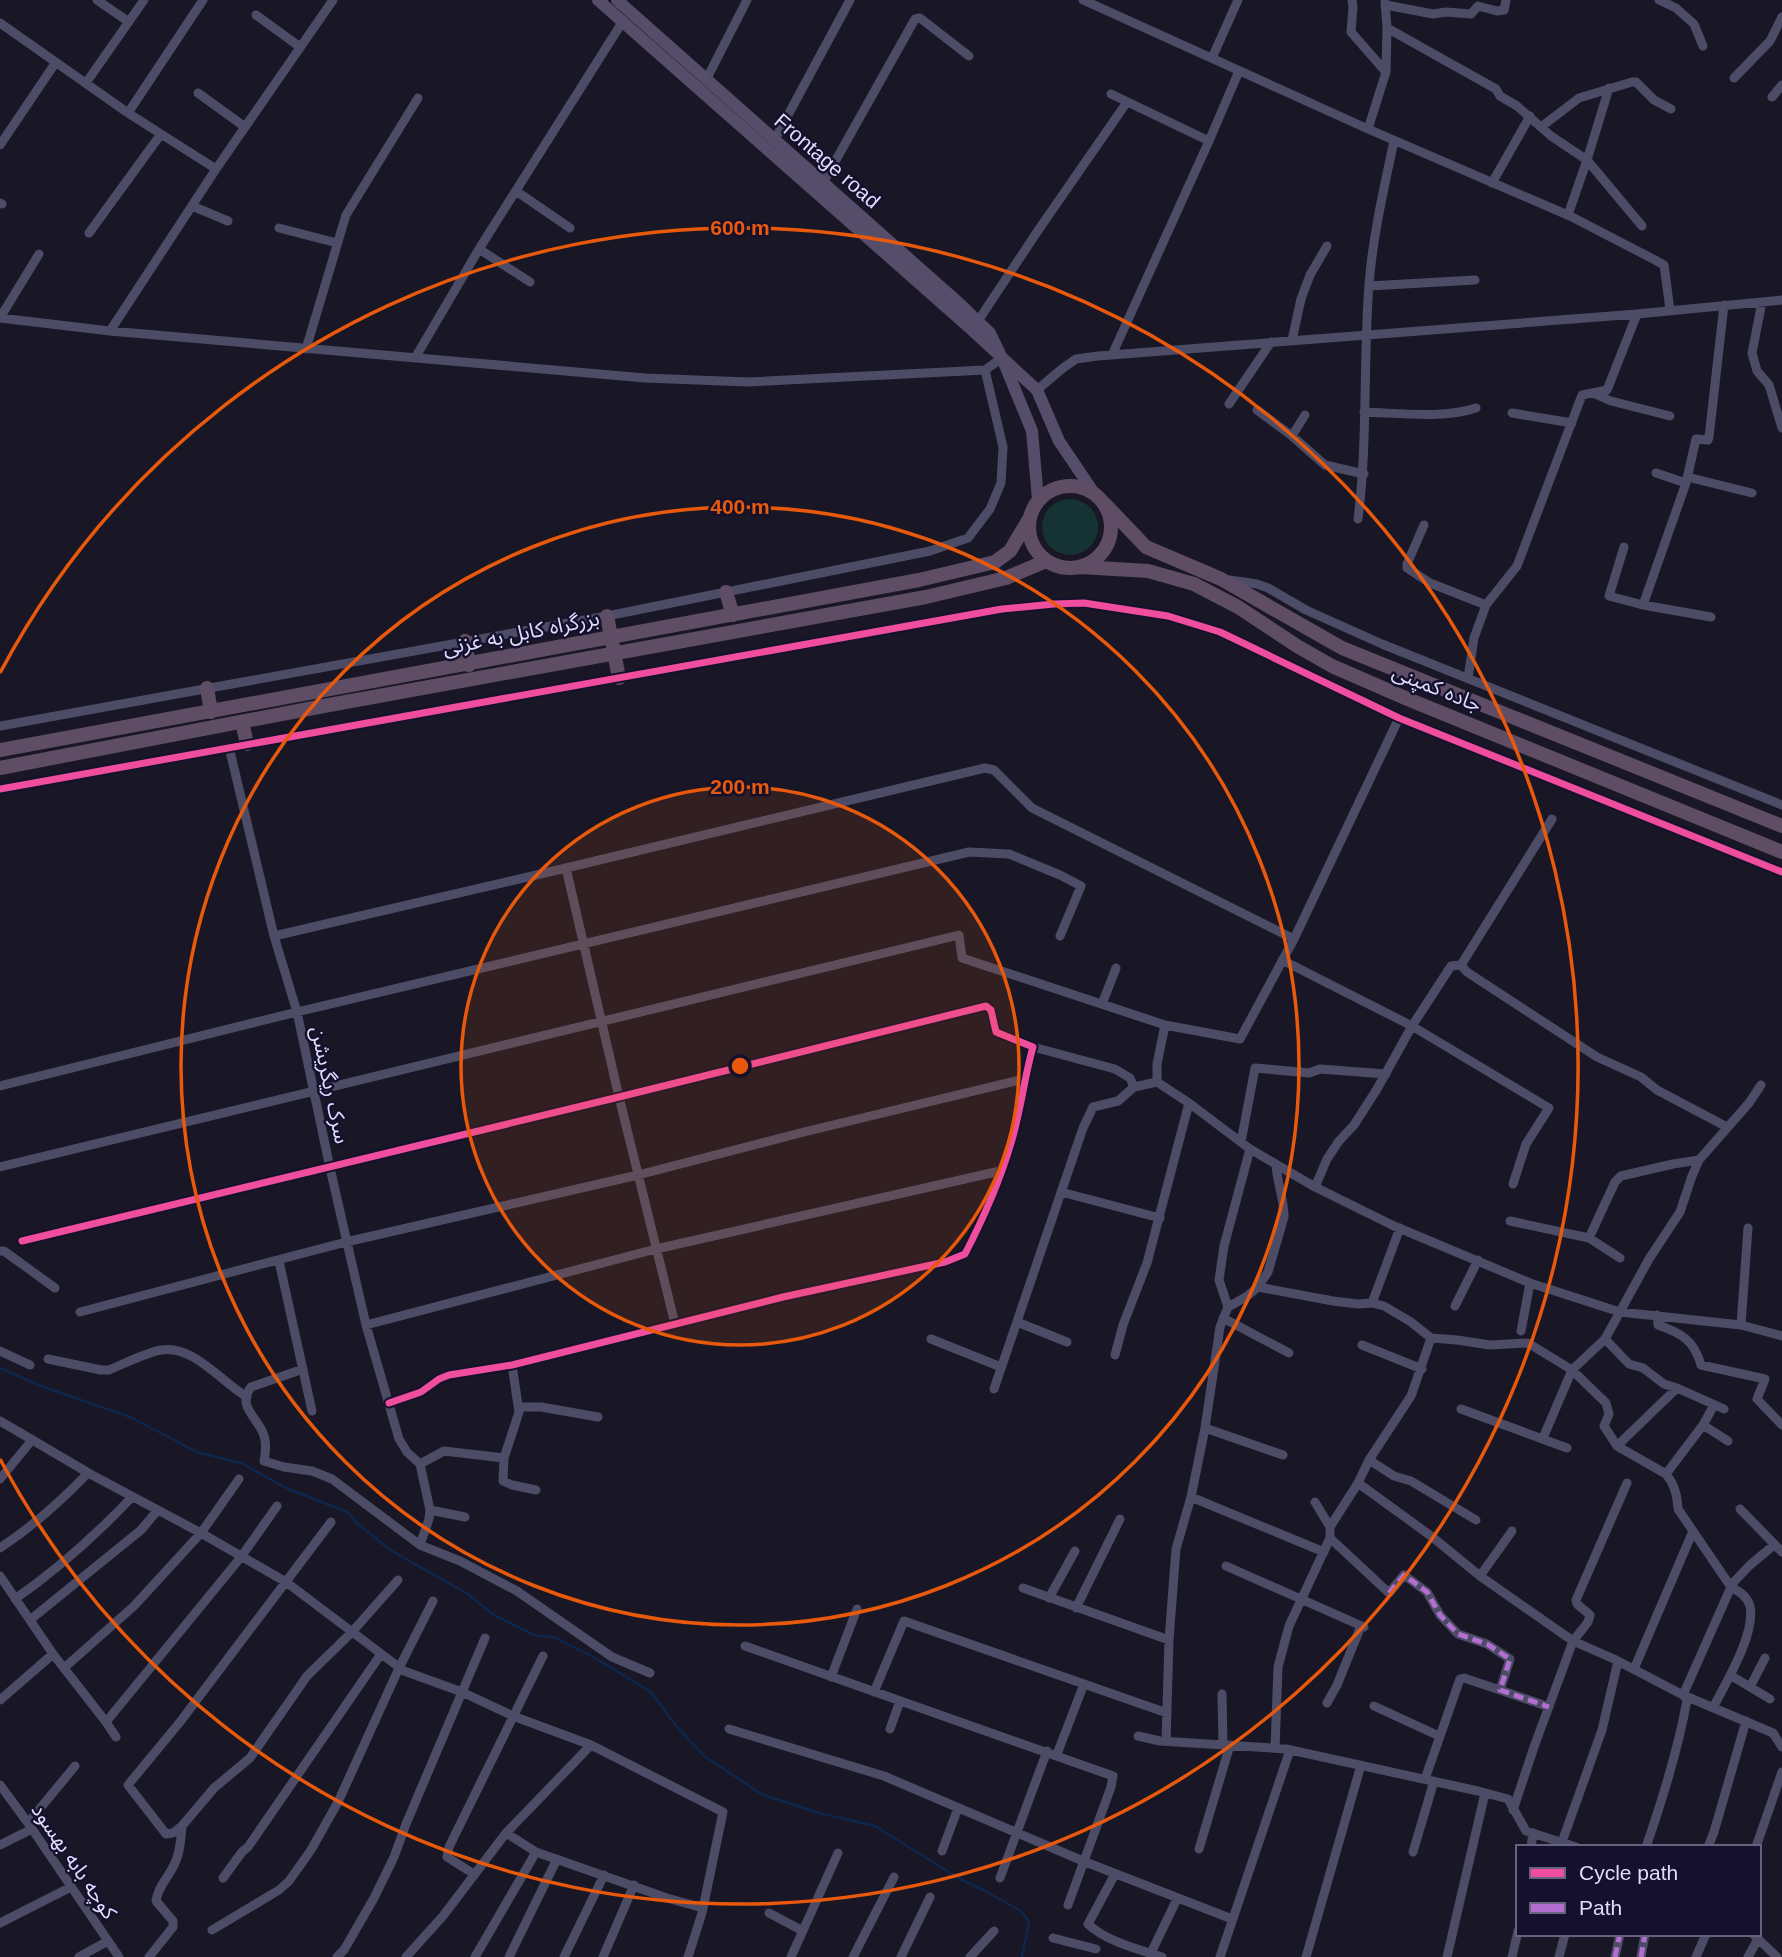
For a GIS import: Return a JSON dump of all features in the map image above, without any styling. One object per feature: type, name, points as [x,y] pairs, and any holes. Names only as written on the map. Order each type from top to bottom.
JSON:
[{"type":"highway","points":[[1069,485],[1078,486],[1099,498],[1111,522],[1109,541],[1098,558],[1080,567],[1069,568],[1046,561],[1037,553],[1028,531],[1032,509],[1038,499],[1052,489],[1069,485]]},
{"type":"highway","name":"جاده کمپنی","points":[[1099,498],[1146,547],[1221,579],[1342,648],[1782,826]]},
{"type":"highway","name":"بزرگراه کابل به غزنی","points":[[0,768],[242,722],[264,710],[469,665],[919,580],[995,562],[1010,551],[1029,519]]},
{"type":"highway","name":"بزرگراه کابل به غزنی","points":[[0,750],[211,712],[264,710],[615,654],[926,597],[1006,578],[1046,561]]},
{"type":"highway","name":"جاده کمپنی","points":[[1080,567],[1149,571],[1195,584],[1238,607],[1332,666],[1782,852]]},
{"type":"highway","points":[[726,592],[733,615]]},
{"type":"highway","points":[[607,616],[620,678]]},
{"type":"highway","points":[[465,641],[469,665]]},
{"type":"highway","points":[[206,688],[211,712]]},
{"type":"highway","points":[[242,722],[247,744]]},
{"type":"main road","points":[[598,0],[868,237],[1037,390],[1059,441],[1099,498]]},
{"type":"main road","name":"Frontage road","points":[[617,0],[978,321],[990,333],[1003,358]]},
{"type":"main road","points":[[1003,358],[1032,431],[1038,499]]},
{"type":"street","points":[[97,0],[129,22]]},
{"type":"street","points":[[86,83],[144,0]]},
{"type":"street","points":[[128,113],[203,0]]},
{"type":"street","points":[[110,331],[216,169],[333,0]]},
{"type":"street","points":[[706,80],[747,0]]},
{"type":"street","points":[[774,141],[850,0]]},
{"type":"street","points":[[1083,0],[1368,130],[1567,215],[1664,265],[1671,310]]},
{"type":"street","points":[[1212,58],[1238,0]]},
{"type":"street","points":[[1352,0],[1351,32],[1386,72]]},
{"type":"street","points":[[1368,130],[1386,72],[1385,2],[1433,14],[1471,14],[1478,6],[1504,10],[1506,0]]},
{"type":"street","points":[[1659,0],[1676,8],[1694,23],[1703,46]]},
{"type":"street","points":[[256,15],[300,47]]},
{"type":"street","points":[[1734,78],[1770,41],[1782,17]]},
{"type":"street","points":[[823,183],[915,19],[920,18],[969,56]]},
{"type":"street","points":[[415,358],[479,249],[623,21]]},
{"type":"street","points":[[0,23],[128,113],[216,169]]},
{"type":"street","points":[[1387,28],[1496,89],[1500,96],[1587,160],[1642,226]]},
{"type":"street","points":[[0,145],[56,62]]},
{"type":"street","points":[[1112,355],[1238,71]]},
{"type":"street","points":[[1541,127],[1578,98],[1636,82],[1654,100],[1671,109]]},
{"type":"street","points":[[1772,97],[1782,85]]},
{"type":"street","points":[[1567,215],[1587,160],[1608,88]]},
{"type":"street","points":[[198,93],[245,127]]},
{"type":"street","points":[[1111,94],[1209,141]]},
{"type":"street","points":[[306,349],[346,215],[418,98]]},
{"type":"street","points":[[978,321],[1127,102]]},
{"type":"street","points":[[1492,183],[1530,116]]},
{"type":"street","points":[[89,233],[161,134]]},
{"type":"street","points":[[1358,519],[1364,474],[1367,334],[1373,244],[1394,141]]},
{"type":"street","points":[[516,191],[570,228]]},
{"type":"street","points":[[192,206],[228,221]]},
{"type":"street","points":[[279,228],[337,243]]},
{"type":"street","points":[[1292,340],[1301,299],[1310,275],[1327,246]]},
{"type":"street","points":[[479,249],[530,282]]},
{"type":"street","points":[[39,254],[0,318],[110,331],[645,378],[748,382],[985,370],[1003,358]]},
{"type":"street","points":[[1369,286],[1475,280]]},
{"type":"street","points":[[1037,390],[1076,359],[1782,300]]},
{"type":"street","points":[[1762,302],[1752,353],[1757,371],[1769,384],[1782,428]]},
{"type":"street","points":[[1643,605],[1686,480],[1696,439],[1708,440],[1709,437],[1724,305]]},
{"type":"street","points":[[1468,678],[1474,638],[1486,605],[1517,566],[1581,395],[1607,390],[1637,314]]},
{"type":"street","points":[[1228,404],[1271,342]]},
{"type":"street","points":[[0,726],[607,616],[930,551],[968,538],[989,509],[1001,483],[1003,447],[985,370]]},
{"type":"street","points":[[1594,393],[1611,401],[1670,416]]},
{"type":"street","points":[[1364,412],[1443,414],[1476,408]]},
{"type":"street","points":[[1257,410],[1325,465],[1364,474]]},
{"type":"street","points":[[1512,413],[1572,423]]},
{"type":"street","points":[[1292,436],[1305,415]]},
{"type":"street","points":[[1656,473],[1752,493]]},
{"type":"street","points":[[1424,525],[1407,568],[1430,583],[1486,605]]},
{"type":"street","points":[[1624,547],[1609,596],[1711,617]]},
{"type":"street","points":[[1221,579],[1268,588],[1306,610],[1382,645],[1782,805]]},
{"type":"street","points":[[0,789],[1002,609],[1084,603],[1168,616],[1220,632],[1399,718],[1782,872]]},
{"type":"street","points":[[0,1167],[959,935],[961,958],[1165,1026],[1240,1040],[1294,939],[1399,718]]},
{"type":"street","name":"سرک ریگریشن","points":[[229,747],[274,936],[298,1012],[366,1325],[399,1439],[407,1452],[420,1464],[430,1510],[420,1545]]},
{"type":"street","points":[[274,936],[985,768],[994,770],[1032,808],[1294,939]]},
{"type":"street","points":[[1461,965],[1552,819]]},
{"type":"street","points":[[0,1086],[969,852],[1009,854],[1060,874],[1081,886],[1060,936]]},
{"type":"street","points":[[566,868],[675,1324]]},
{"type":"street","points":[[1282,960],[1412,1026],[1549,1108],[1526,1144],[1513,1184]]},
{"type":"street","points":[[1315,1187],[1327,1159],[1354,1125],[1451,966],[1461,965]]},
{"type":"street","points":[[1461,965],[1467,972],[1597,1057],[1641,1077],[1657,1090],[1727,1127]]},
{"type":"street","points":[[1102,1004],[1116,968]]},
{"type":"street","points":[[22,1241],[986,1006],[991,1010],[996,1032],[1033,1047],[1115,1069],[1130,1078],[1134,1087]]},
{"type":"street","points":[[1157,1082],[1157,1064],[1165,1026]]},
{"type":"street","points":[[389,1403],[421,1392],[449,1375],[512,1365],[783,1297],[945,1262],[965,1254],[978,1229],[1011,1142],[1033,1047]]},
{"type":"street","points":[[1241,1142],[1255,1068],[1309,1073],[1320,1069],[1386,1074]]},
{"type":"street","points":[[80,1312],[346,1242],[638,1175],[1024,1079]]},
{"type":"street","points":[[994,1389],[1083,1128],[1093,1107],[1118,1101],[1134,1087],[1157,1082],[1276,1166],[1399,1228],[1530,1283],[1620,1312],[1741,1325],[1782,1336]]},
{"type":"street","points":[[1543,1438],[1572,1370],[1605,1339],[1649,1259],[1680,1212],[1699,1160],[1749,1103],[1761,1085]]},
{"type":"street","points":[[1115,1355],[1123,1325],[1147,1263],[1189,1103]]},
{"type":"street","points":[[1228,1307],[1219,1280],[1224,1246],[1250,1149]]},
{"type":"street","points":[[1589,1238],[1615,1182],[1621,1176],[1699,1160]]},
{"type":"street","points":[[1166,1741],[1169,1640],[1176,1549],[1191,1497],[1205,1429],[1220,1327],[1228,1307],[1258,1287],[1268,1272],[1284,1217],[1276,1166]]},
{"type":"street","points":[[366,1325],[656,1249],[1000,1171]]},
{"type":"street","points":[[1061,1192],[1160,1218]]},
{"type":"street","points":[[1510,1221],[1589,1238],[1620,1258]]},
{"type":"street","points":[[1741,1325],[1748,1227]]},
{"type":"street","points":[[1372,1303],[1399,1228]]},
{"type":"street","points":[[0,1251],[4,1251],[55,1288]]},
{"type":"street","points":[[1455,1306],[1478,1260]]},
{"type":"street","points":[[279,1261],[312,1411]]},
{"type":"street","points":[[1521,1331],[1530,1283]]},
{"type":"street","points":[[1258,1287],[1333,1301],[1384,1306],[1431,1338],[1490,1345],[1528,1343],[1572,1370],[1606,1403],[1609,1414],[1604,1426],[1617,1446],[1666,1474],[1672,1481],[1677,1493],[1678,1509],[1731,1586],[1743,1594],[1750,1607],[1744,1648],[1713,1708]]},
{"type":"street","points":[[1657,1315],[1658,1325],[1684,1335],[1701,1366],[1765,1379],[1757,1399],[1782,1424]]},
{"type":"street","points":[[1223,1318],[1289,1353]]},
{"type":"street","points":[[1017,1322],[1067,1342]]},
{"type":"street","points":[[1330,1527],[1411,1396],[1431,1338]]},
{"type":"street","points":[[931,1339],[1001,1367]]},
{"type":"street","points":[[1605,1339],[1629,1364],[1643,1368],[1664,1384],[1724,1409]]},
{"type":"street","points":[[1362,1345],[1422,1369]]},
{"type":"street","points":[[48,1359],[109,1370],[161,1349],[183,1352],[247,1397]]},
{"type":"street","points":[[0,1351],[30,1366]]},
{"type":"street","points":[[512,1365],[519,1412],[504,1458],[503,1481],[536,1490]]},
{"type":"street","points":[[303,1369],[251,1387],[247,1408],[263,1432],[267,1447],[264,1461],[312,1471],[332,1479],[420,1545],[460,1561],[517,1591],[612,1657],[650,1673]]},
{"type":"street","points":[[1617,1446],[1677,1388]]},
{"type":"street","points":[[1666,1474],[1703,1425],[1714,1405]]},
{"type":"street","points":[[519,1407],[541,1407],[598,1416]]},
{"type":"street","points":[[1461,1409],[1567,1448]]},
{"type":"street","points":[[0,1421],[88,1473],[286,1582],[404,1671],[591,1745],[723,1812],[703,1908],[688,1957]]},
{"type":"street","points":[[1703,1425],[1728,1441]]},
{"type":"street","points":[[1205,1429],[1283,1455]]},
{"type":"street","points":[[0,1479],[32,1440]]},
{"type":"street","points":[[420,1464],[444,1451],[504,1458]]},
{"type":"street","points":[[1369,1460],[1394,1476],[1411,1481],[1476,1520]]},
{"type":"street","points":[[0,1548],[18,1537],[88,1473]]},
{"type":"street","points":[[64,1668],[134,1606],[201,1533],[239,1479]]},
{"type":"street","points":[[1358,1483],[1431,1536],[1480,1576],[1573,1641],[1684,1695],[1773,1732],[1782,1747]]},
{"type":"street","points":[[1513,1810],[1573,1641],[1588,1622],[1590,1615],[1576,1600],[1627,1483]]},
{"type":"street","points":[[15,1598],[45,1578],[100,1531],[132,1497]]},
{"type":"street","points":[[1191,1497],[1324,1552]]},
{"type":"street","points":[[1275,1748],[1278,1667],[1289,1626],[1330,1538],[1330,1527],[1315,1502]]},
{"type":"street","points":[[106,1722],[241,1557],[277,1506]]},
{"type":"street","points":[[1740,1509],[1782,1552]]},
{"type":"street","points":[[430,1510],[465,1517]]},
{"type":"street","points":[[30,1620],[141,1530],[157,1511]]},
{"type":"street","points":[[1076,1608],[1120,1519]]},
{"type":"street","points":[[331,1522],[180,1722],[128,1785],[166,1834],[173,1833],[182,1826],[215,1788],[250,1758],[307,1676],[352,1632],[398,1580]]},
{"type":"street","points":[[1480,1576],[1511,1531]]},
{"type":"street","points":[[1633,1669],[1693,1531]]},
{"type":"street","points":[[1330,1538],[1389,1593],[1404,1575],[1427,1592],[1440,1615],[1458,1634],[1487,1644],[1510,1659],[1500,1690]]},
{"type":"street","points":[[1684,1695],[1731,1586],[1774,1545]]},
{"type":"street","points":[[1049,1598],[1075,1551]]},
{"type":"street","points":[[1226,1566],[1362,1627],[1338,1685],[1327,1703]]},
{"type":"street","points":[[0,1576],[53,1654],[116,1737]]},
{"type":"street","points":[[1023,1588],[1169,1640]]},
{"type":"street","points":[[212,1930],[279,1890],[289,1881],[311,1850],[338,1802],[399,1668],[433,1601]]},
{"type":"street","points":[[831,1677],[857,1609]]},
{"type":"street","points":[[874,1692],[904,1620],[1167,1713]]},
{"type":"street","points":[[337,1957],[344,1950],[368,1908],[394,1857],[485,1638]]},
{"type":"street","points":[[745,1646],[1113,1776],[1068,1905]]},
{"type":"street","points":[[0,1699],[53,1654]]},
{"type":"street","points":[[223,1878],[248,1847],[381,1654]]},
{"type":"street","points":[[474,1874],[447,1857],[452,1839],[543,1656]]},
{"type":"street","points":[[1750,1687],[1765,1658]]},
{"type":"street","points":[[1562,1842],[1602,1730],[1618,1661]]},
{"type":"street","points":[[1730,1675],[1770,1699]]},
{"type":"street","points":[[1412,1852],[1439,1735],[1460,1679],[1464,1678],[1549,1707]]},
{"type":"street","points":[[1000,1878],[1084,1684]]},
{"type":"street","points":[[1199,1849],[1226,1745],[1222,1694]]},
{"type":"street","points":[[1647,1845],[1681,1734],[1687,1700],[1684,1695]]},
{"type":"street","points":[[890,1729],[900,1701]]},
{"type":"street","points":[[1374,1706],[1439,1735]]},
{"type":"street","points":[[1709,1845],[1746,1721]]},
{"type":"street","points":[[729,1729],[884,1776],[1017,1834],[1231,1920]]},
{"type":"street","points":[[1139,1736],[1166,1741],[1290,1750],[1485,1793],[1507,1799],[1526,1831],[1570,1845]]},
{"type":"street","points":[[407,1957],[443,1916],[506,1833],[591,1745]]},
{"type":"street","points":[[1220,1957],[1290,1750]]},
{"type":"street","points":[[1306,1957],[1361,1765]]},
{"type":"street","points":[[0,1845],[30,1826],[75,1766]]},
{"type":"street","points":[[1757,1845],[1782,1773]]},
{"type":"street","name":"کوچه بابه بهسود","points":[[0,1785],[119,1957]]},
{"type":"street","points":[[1447,1957],[1485,1793]]},
{"type":"street","points":[[942,1851],[958,1808]]},
{"type":"street","points":[[149,1957],[173,1927],[173,1921],[156,1901],[157,1894],[175,1864],[182,1826]]},
{"type":"street","points":[[506,1833],[536,1852],[703,1908]]},
{"type":"street","points":[[1531,1845],[1533,1833]]},
{"type":"street","points":[[475,1957],[536,1852]]},
{"type":"street","points":[[791,1957],[838,1853]]},
{"type":"street","points":[[509,1957],[557,1859]]},
{"type":"street","points":[[1115,1874],[1089,1921],[1090,1927],[1144,1954],[1163,1957]]},
{"type":"street","points":[[564,1957],[604,1875]]},
{"type":"street","points":[[853,1957],[894,1877]]},
{"type":"street","points":[[603,1957],[634,1885]]},
{"type":"street","points":[[0,1923],[71,1887]]},
{"type":"street","points":[[901,1957],[930,1897]]},
{"type":"street","points":[[1144,1954],[1177,1899]]},
{"type":"street","points":[[769,1913],[803,1931]]},
{"type":"street","points":[[970,1957],[995,1931]]},
{"type":"street","points":[[1053,1938],[1095,1953],[1101,1934]]},
{"type":"street","points":[[1512,1957],[1517,1936]]},
{"type":"street","points":[[1559,1957],[1564,1936]]},
{"type":"street","points":[[1615,1957],[1619,1936]]},
{"type":"street","points":[[1641,1957],[1645,1936]]},
{"type":"street","points":[[1696,1957],[1705,1936]]},
{"type":"street","points":[[1748,1957],[1756,1936],[1777,1957]]},
{"type":"street","points":[[79,1957],[108,1941]]},
{"type":"green space","points":[[1065,499],[1075,499],[1090,507],[1096,516],[1096,538],[1090,547],[1075,555],[1065,555],[1047,543],[1042,532],[1042,522],[1054,504]]},
{"type":"waterway","points":[[0,1368],[38,1385],[130,1417],[197,1452],[241,1463],[286,1488],[347,1512],[390,1550],[468,1594],[494,1615],[536,1636],[554,1637],[651,1692],[673,1722],[703,1755],[763,1795],[819,1813],[875,1826],[960,1879],[1021,1911],[1029,1922],[1022,1957]]},
{"type":"marked path","points":[[1389,1593],[1404,1575],[1427,1592],[1440,1615],[1458,1634],[1487,1644],[1510,1659],[1500,1690],[1549,1707]]},
{"type":"marked path","points":[[1615,1957],[1620,1936]]},
{"type":"marked path","points":[[1641,1957],[1645,1936]]},
{"type":"cycle path","points":[[0,789],[1002,609],[1084,603],[1168,616],[1220,632],[1399,718],[1782,872]]},
{"type":"cycle path","points":[[22,1241],[986,1006],[991,1010],[996,1032],[1033,1047],[1007,1157],[991,1200],[965,1254],[945,1262],[783,1297],[512,1365],[449,1375],[421,1392],[389,1403]]}]
